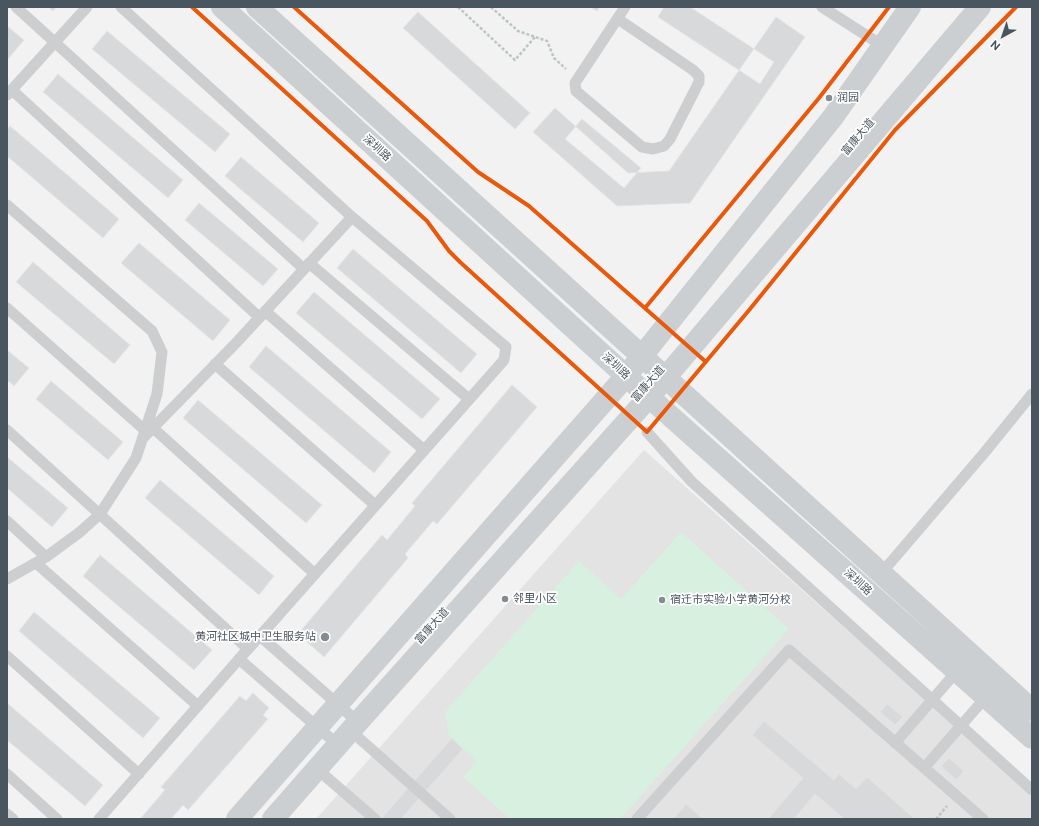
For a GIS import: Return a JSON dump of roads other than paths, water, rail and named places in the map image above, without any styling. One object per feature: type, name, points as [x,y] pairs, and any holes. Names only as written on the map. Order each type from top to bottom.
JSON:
[{"type":"street","name":"深圳路","points":[[223,7],[649,397],[1032,738]]},
{"type":"street","name":"深圳路","points":[[257,7],[1032,710]]},
{"type":"street","name":"富康大道","points":[[238,819],[626,376],[834,117],[910,7]]},
{"type":"street","name":"富康大道","points":[[273,819],[649,397],[980,7]]},
{"type":"lane","points":[[16,7],[56,41],[306,266],[469,399]]},
{"type":"lane","points":[[87,7],[9,93],[262,314],[424,450]]},
{"type":"lane","points":[[99,819],[504,360],[506,347],[352,217],[121,7]]},
{"type":"lane","points":[[618,19],[693,70],[699,76],[699,82],[670,139],[664,146],[653,149],[642,147],[576,91],[575,83],[625,7]]},
{"type":"lane","points":[[822,7],[883,46]]},
{"type":"lane","points":[[7,205],[152,331],[162,352],[157,394],[147,433],[136,458],[100,514],[80,532],[46,557],[7,579]]},
{"type":"lane","points":[[147,433],[215,364],[352,217]]},
{"type":"lane","points":[[7,308],[147,433],[315,574]]},
{"type":"lane","points":[[215,364],[375,505]]},
{"type":"lane","points":[[867,590],[985,452],[1032,394]]},
{"type":"lane","points":[[7,430],[248,649]]},
{"type":"lane","points":[[647,432],[691,481],[1032,790]]},
{"type":"lane","points":[[7,521],[46,557]]},
{"type":"lane","points":[[36,563],[198,706]]},
{"type":"lane","points":[[260,636],[339,705],[349,733],[450,819]]},
{"type":"lane","points":[[637,819],[788,650],[982,819]]},
{"type":"lane","points":[[7,656],[139,774]]},
{"type":"lane","points":[[239,659],[318,728],[349,733]]},
{"type":"lane","points":[[895,743],[957,671]]},
{"type":"lane","points":[[924,768],[986,696]]},
{"type":"lane","points":[[317,769],[375,819]]},
{"type":"lane","points":[[7,774],[57,819]]},
{"type":"lane","points":[[7,814],[13,819]]},
{"type":"place","name":"润园","points":[[829,98]]},
{"type":"place","name":"邻里小区","points":[[505,599]]},
{"type":"place","name":"宿迁市实验小学黄河分校","points":[[662,600]]},
{"type":"place","name":"黄河社区城中卫生服务站","points":[[325,637]]}]
